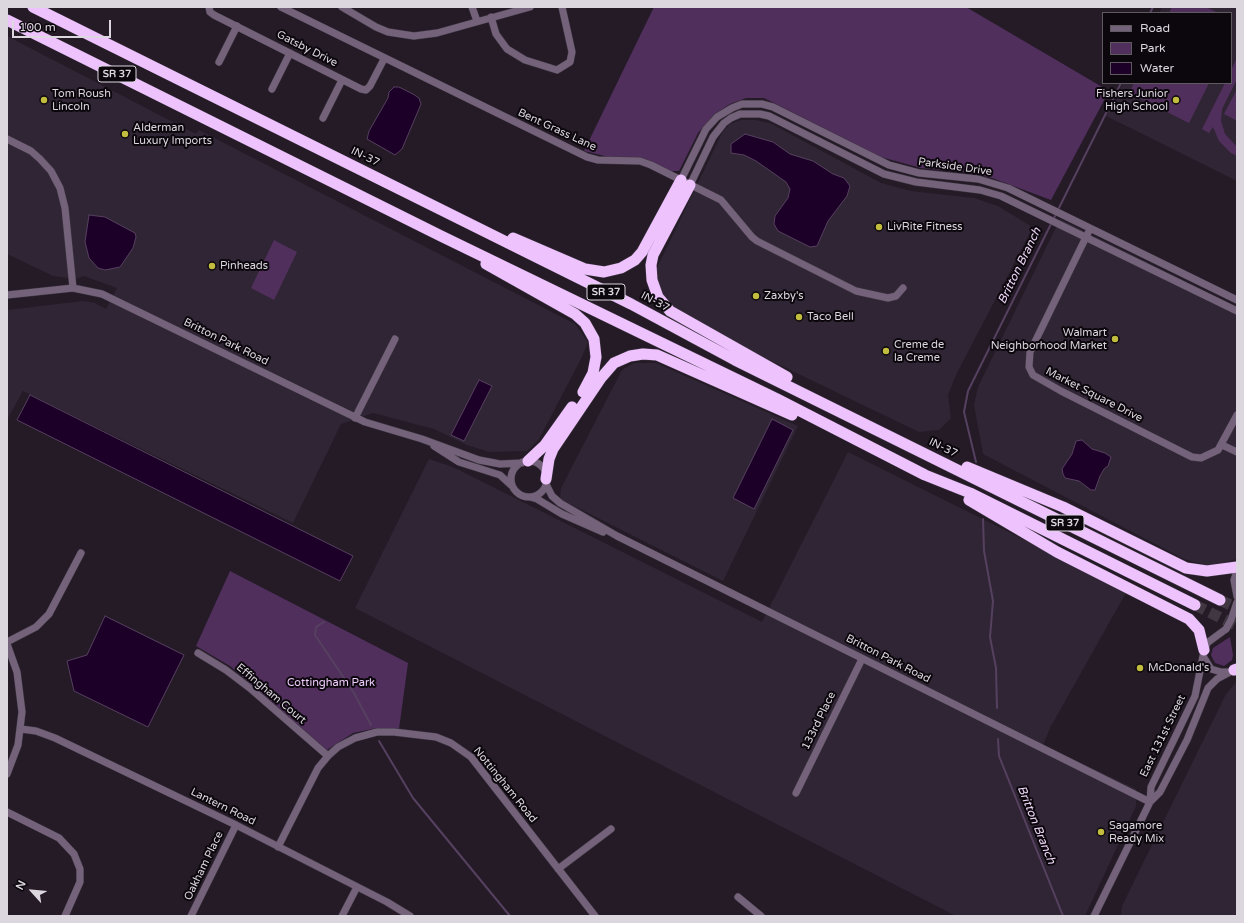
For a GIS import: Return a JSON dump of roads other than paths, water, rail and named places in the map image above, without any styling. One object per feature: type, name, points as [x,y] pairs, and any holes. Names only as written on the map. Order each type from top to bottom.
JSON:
[{"type":"highway","name":"IN-37","points":[[33,7],[445,211],[834,408],[1220,600]]},
{"type":"highway","name":"SR 37","points":[[7,20],[441,236],[777,399],[877,452],[925,475],[970,493],[1195,605]]},
{"type":"highway","points":[[445,211],[473,220],[585,269],[604,272],[625,266],[642,252],[685,182]]},
{"type":"highway","points":[[685,182],[653,255],[651,265],[652,280],[658,297],[670,311],[812,391],[834,408]]},
{"type":"highway","points":[[441,236],[579,316],[589,328],[594,339],[596,357],[591,377],[545,445],[525,462]]},
{"type":"highway","points":[[546,481],[549,460],[553,449],[606,370],[619,360],[638,354],[654,354],[662,357],[877,452]]},
{"type":"highway","points":[[910,446],[944,457],[1063,507],[1186,568],[1207,571],[1237,567]]},
{"type":"highway","points":[[925,475],[1057,552],[1189,619],[1199,630],[1203,653]]},
{"type":"street","name":"Gatsby Drive","points":[[209,7],[210,12],[342,80],[366,90],[370,86],[384,58]]},
{"type":"street","name":"Bent Grass Lane","points":[[280,7],[587,157],[598,160],[644,162],[685,182],[724,203],[746,231],[757,241],[856,291],[888,298],[896,296],[902,288]]},
{"type":"street","points":[[342,7],[376,27],[400,35],[414,36],[438,33],[530,7]]},
{"type":"street","points":[[472,7],[477,21]]},
{"type":"street","points":[[491,17],[496,34],[507,49],[525,60],[558,70],[570,62],[572,52],[562,7]]},
{"type":"street","points":[[219,62],[237,26]]},
{"type":"street","points":[[272,89],[290,53]]},
{"type":"street","points":[[323,118],[342,80]]},
{"type":"street","name":"Parkside Drive","points":[[685,182],[706,129],[717,116],[742,104],[762,104],[773,107],[889,165],[919,173],[967,177],[1008,188],[1237,300]]},
{"type":"street","name":"Parkside Drive","points":[[685,182],[717,131],[731,118],[740,114],[760,114],[769,116],[884,174],[916,182],[980,190],[1001,196],[1237,311]]},
{"type":"street","points":[[7,139],[31,151],[40,159],[51,171],[60,188],[65,208],[73,288]]},
{"type":"street","name":"Market Square Drive","points":[[1090,229],[1030,352],[1029,367],[1037,378],[1192,457],[1205,457],[1218,450],[1222,445]]},
{"type":"street","name":"Britton Park Road","points":[[7,295],[73,288],[102,294],[356,418],[495,463],[525,462]]},
{"type":"street","points":[[356,418],[395,339]]},
{"type":"street","points":[[1237,415],[1222,445],[1237,452]]},
{"type":"street","name":"Britton Park Road","points":[[431,443],[459,462],[500,475],[513,487]]},
{"type":"street","points":[[525,462],[539,464],[543,468],[546,481],[538,494],[527,497],[516,492],[513,487],[511,476],[517,466],[525,462]]},
{"type":"street","name":"Britton Park Road","points":[[546,481],[552,496],[560,503],[617,536],[1150,802]]},
{"type":"street","name":"Britton Park Road","points":[[527,497],[537,499],[562,514],[617,536]]},
{"type":"street","points":[[7,774],[16,752],[21,729],[21,693],[17,672],[7,643],[36,627],[46,618],[54,607],[80,553]]},
{"type":"street","points":[[1237,570],[1234,580],[1237,596]]},
{"type":"street","points":[[1234,670],[1221,672],[1211,669],[1203,653],[1207,643],[1226,629],[1231,620],[1237,602]]},
{"type":"street","name":"Effingham Court","points":[[198,653],[226,670],[328,756]]},
{"type":"street","name":"East 131st Street","points":[[1150,802],[1150,787],[1195,696],[1203,653]]},
{"type":"street","name":"133rd Place","points":[[796,793],[862,659]]},
{"type":"street","name":"East 131st Street","points":[[1094,916],[1150,802],[1160,792],[1187,740],[1208,688],[1217,679],[1234,670]]},
{"type":"street","name":"Lantern Road","points":[[21,729],[36,731],[55,738],[236,825],[410,916]]},
{"type":"street","name":"Nottingham Road","points":[[278,847],[312,780],[328,756],[350,740],[377,732],[430,736],[451,743],[471,757],[595,916]]},
{"type":"street","points":[[7,812],[59,838],[74,854],[80,869],[80,882],[65,916]]},
{"type":"street","name":"Oakham Place","points":[[191,916],[236,825]]},
{"type":"street","points":[[558,869],[611,829]]},
{"type":"street","points":[[342,916],[357,887]]},
{"type":"street","points":[[738,897],[761,916]]},
{"type":"water","points":[[394,87],[399,87],[413,94],[419,98],[421,104],[402,149],[395,155],[367,139],[369,131],[388,98],[389,92]]},
{"type":"water","points":[[745,134],[773,142],[790,154],[813,161],[833,174],[844,178],[850,186],[847,196],[828,221],[817,246],[810,247],[778,231],[774,224],[775,216],[788,198],[790,189],[786,182],[756,161],[744,155],[731,153],[731,144]]},
{"type":"water","points":[[89,215],[105,217],[135,233],[136,237],[133,248],[120,267],[105,270],[98,268],[89,258],[85,242]]},
{"type":"water","points":[[479,380],[492,386],[464,441],[451,435]]},
{"type":"water","points":[[30,395],[353,556],[340,581],[17,420]]},
{"type":"water","points":[[772,419],[793,430],[754,509],[733,498]]},
{"type":"water","points":[[1082,440],[1092,449],[1105,453],[1111,457],[1108,466],[1104,469],[1100,476],[1095,490],[1091,490],[1079,481],[1065,478],[1063,474],[1062,469],[1072,454],[1076,441]]},
{"type":"water","points":[[105,616],[184,655],[148,727],[74,691],[67,661],[87,655]]},
{"type":"waterway","name":"Britton Branch","points":[[1150,12],[1153,7]]},
{"type":"waterway","name":"Britton Branch","points":[[976,462],[964,412],[968,391],[1121,84]]},
{"type":"waterway","name":"Britton Branch","points":[[983,519],[984,551],[993,601],[990,637],[996,668],[997,708]]},
{"type":"waterway","points":[[324,622],[316,627],[315,635],[354,693],[371,725]]},
{"type":"waterway","name":"Britton Branch","points":[[998,739],[999,756],[1063,916]]},
{"type":"waterway","points":[[379,741],[413,798],[510,916]]},
{"type":"tunnel","points":[[1220,600],[1237,608]]},
{"type":"tunnel","points":[[1195,605],[1237,626]]},
{"type":"place","name":"Tom Roush Lincoln","points":[[44,100]]},
{"type":"place","name":"Fishers Junior High School","points":[[1176,100]]},
{"type":"place","name":"Alderman Luxury Imports","points":[[125,134]]},
{"type":"place","name":"LivRite Fitness","points":[[879,227]]},
{"type":"place","name":"Pinheads","points":[[212,266]]},
{"type":"place","name":"Zaxby's","points":[[756,296]]},
{"type":"place","name":"Taco Bell","points":[[799,317]]},
{"type":"place","name":"Walmart Neighborhood Market","points":[[1115,339]]},
{"type":"place","name":"Creme de la Creme","points":[[886,351]]},
{"type":"place","name":"McDonald's","points":[[1140,668]]},
{"type":"place","name":"Sagamore Ready Mix","points":[[1101,832]]},
{"type":"park label","name":"Cottingham Park","points":[[331,683]]}]
